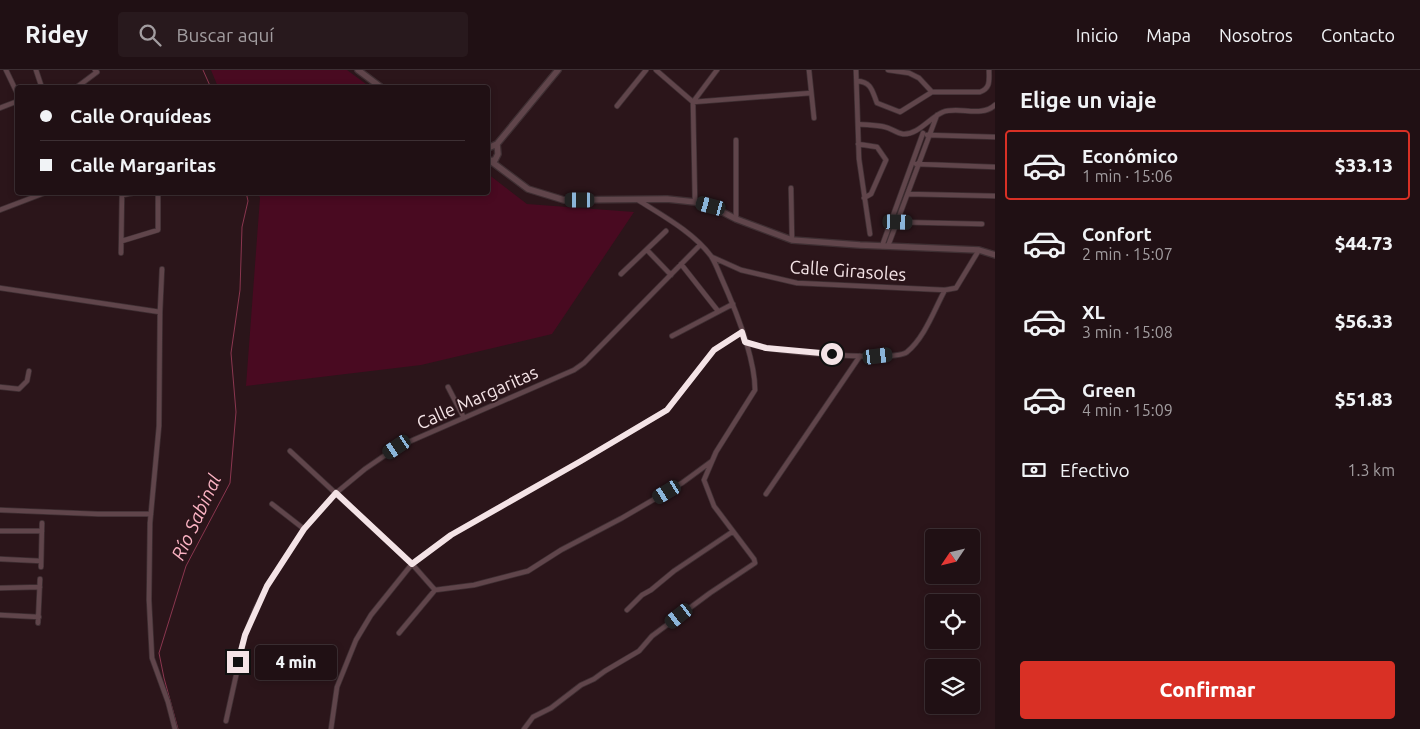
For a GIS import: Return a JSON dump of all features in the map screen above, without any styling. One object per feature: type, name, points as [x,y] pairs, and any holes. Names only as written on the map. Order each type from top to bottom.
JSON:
[{"type":"street","points":[[6,70],[15,89]]},
{"type":"street","points":[[36,70],[41,85]]},
{"type":"street","points":[[81,85],[97,72],[95,70]]},
{"type":"street","points":[[358,70],[378,85]]},
{"type":"street","points":[[490,147],[497,144],[558,70]]},
{"type":"street","points":[[617,106],[646,70]]},
{"type":"street","points":[[656,70],[693,102],[811,93]]},
{"type":"street","points":[[695,202],[693,102],[717,70]]},
{"type":"street","points":[[809,70],[814,118]]},
{"type":"street","points":[[856,70],[858,144],[870,234]]},
{"type":"street","points":[[888,70],[909,73],[919,78],[932,92]]},
{"type":"street","points":[[857,81],[864,81],[872,87],[877,104],[900,112],[932,92],[980,92],[985,90],[989,84],[989,70]]},
{"type":"street","points":[[0,108],[15,101]]},
{"type":"street","points":[[858,124],[884,127],[902,134],[917,130],[929,119],[944,112],[977,111],[994,107]]},
{"type":"street","points":[[885,246],[898,222],[937,115]]},
{"type":"street","points":[[917,130],[929,136],[995,137]]},
{"type":"street","points":[[885,246],[891,221],[923,134]]},
{"type":"street","points":[[736,140],[736,219]]},
{"type":"street","points":[[490,160],[494,160],[497,157],[497,144]]},
{"type":"street","points":[[858,144],[877,147],[886,160],[871,194],[864,198]]},
{"type":"street","points":[[490,161],[528,189],[564,200],[667,199],[695,202],[711,206],[736,219],[792,240],[979,250],[995,255]]},
{"type":"street","points":[[912,163],[995,167]]},
{"type":"street","points":[[791,188],[792,240]]},
{"type":"street","points":[[902,192],[909,194],[995,196]]},
{"type":"street","points":[[0,210],[39,195]]},
{"type":"street","points":[[121,253],[122,195]]},
{"type":"street","points":[[122,241],[158,230],[158,195]]},
{"type":"street","points":[[524,729],[533,717],[551,708],[581,685],[639,651],[652,636],[710,592],[755,563],[754,559],[714,506],[704,480],[716,452],[755,390],[755,380],[733,304],[712,257],[674,224],[638,200]]},
{"type":"street","points":[[891,221],[982,224]]},
{"type":"street","points":[[621,274],[666,231]]},
{"type":"street","name":"Calle Margaritas","points":[[226,721],[245,635],[267,586],[304,529],[336,493],[365,469],[397,447],[574,370],[584,363],[700,245]]},
{"type":"street","points":[[646,250],[671,275]]},
{"type":"street","name":"Calle Girasoles","points":[[712,257],[742,270],[797,283],[945,290],[956,288],[979,250]]},
{"type":"street","points":[[681,264],[718,311]]},
{"type":"street","points":[[162,269],[160,426],[151,514],[149,560],[152,658],[168,702],[175,729]]},
{"type":"street","points":[[0,288],[160,312]]},
{"type":"street","points":[[745,342],[766,348],[790,351],[860,356],[905,353],[918,340],[945,290]]},
{"type":"street","points":[[672,336],[733,304]]},
{"type":"street","points":[[331,729],[337,687],[356,640],[371,615],[412,564],[451,535],[667,410],[714,350],[742,332]]},
{"type":"street","points":[[766,494],[860,356]]},
{"type":"street","points":[[0,387],[20,389],[27,381],[29,371]]},
{"type":"street","points":[[448,386],[464,418]]},
{"type":"street","points":[[290,451],[412,564],[435,590]]},
{"type":"street","points":[[399,633],[435,590],[474,585],[528,571],[561,550],[630,514],[682,483],[713,460]]},
{"type":"street","points":[[272,504],[304,529]]},
{"type":"street","points":[[0,510],[92,514],[151,514]]},
{"type":"street","points":[[41,567],[42,523]]},
{"type":"street","points":[[0,531],[42,531]]},
{"type":"street","points":[[627,610],[642,595],[651,590],[674,570],[732,532]]},
{"type":"street","points":[[0,560],[41,561]]},
{"type":"street","points":[[38,623],[40,580]]},
{"type":"street","points":[[0,588],[40,587]]},
{"type":"street","points":[[0,615],[38,617]]},
{"type":"shaded area","points":[[211,70],[347,70],[367,85],[217,85]]},
{"type":"shaded area","points":[[490,176],[527,204],[634,212],[552,334],[421,365],[246,386],[259,195],[490,195]]},
{"type":"waterway","name":"Río Sabinal","points":[[203,70],[210,85]]},
{"type":"waterway","name":"Río Sabinal","points":[[178,729],[159,653],[186,566],[230,483],[236,412],[231,353],[240,290],[242,227],[248,201],[247,195]]},
{"type":"route","points":[[238,662],[245,635],[267,586],[304,529],[336,493],[412,564],[451,535],[667,410],[714,350],[742,332],[745,342],[749,344],[790,351],[832,354]]}]
